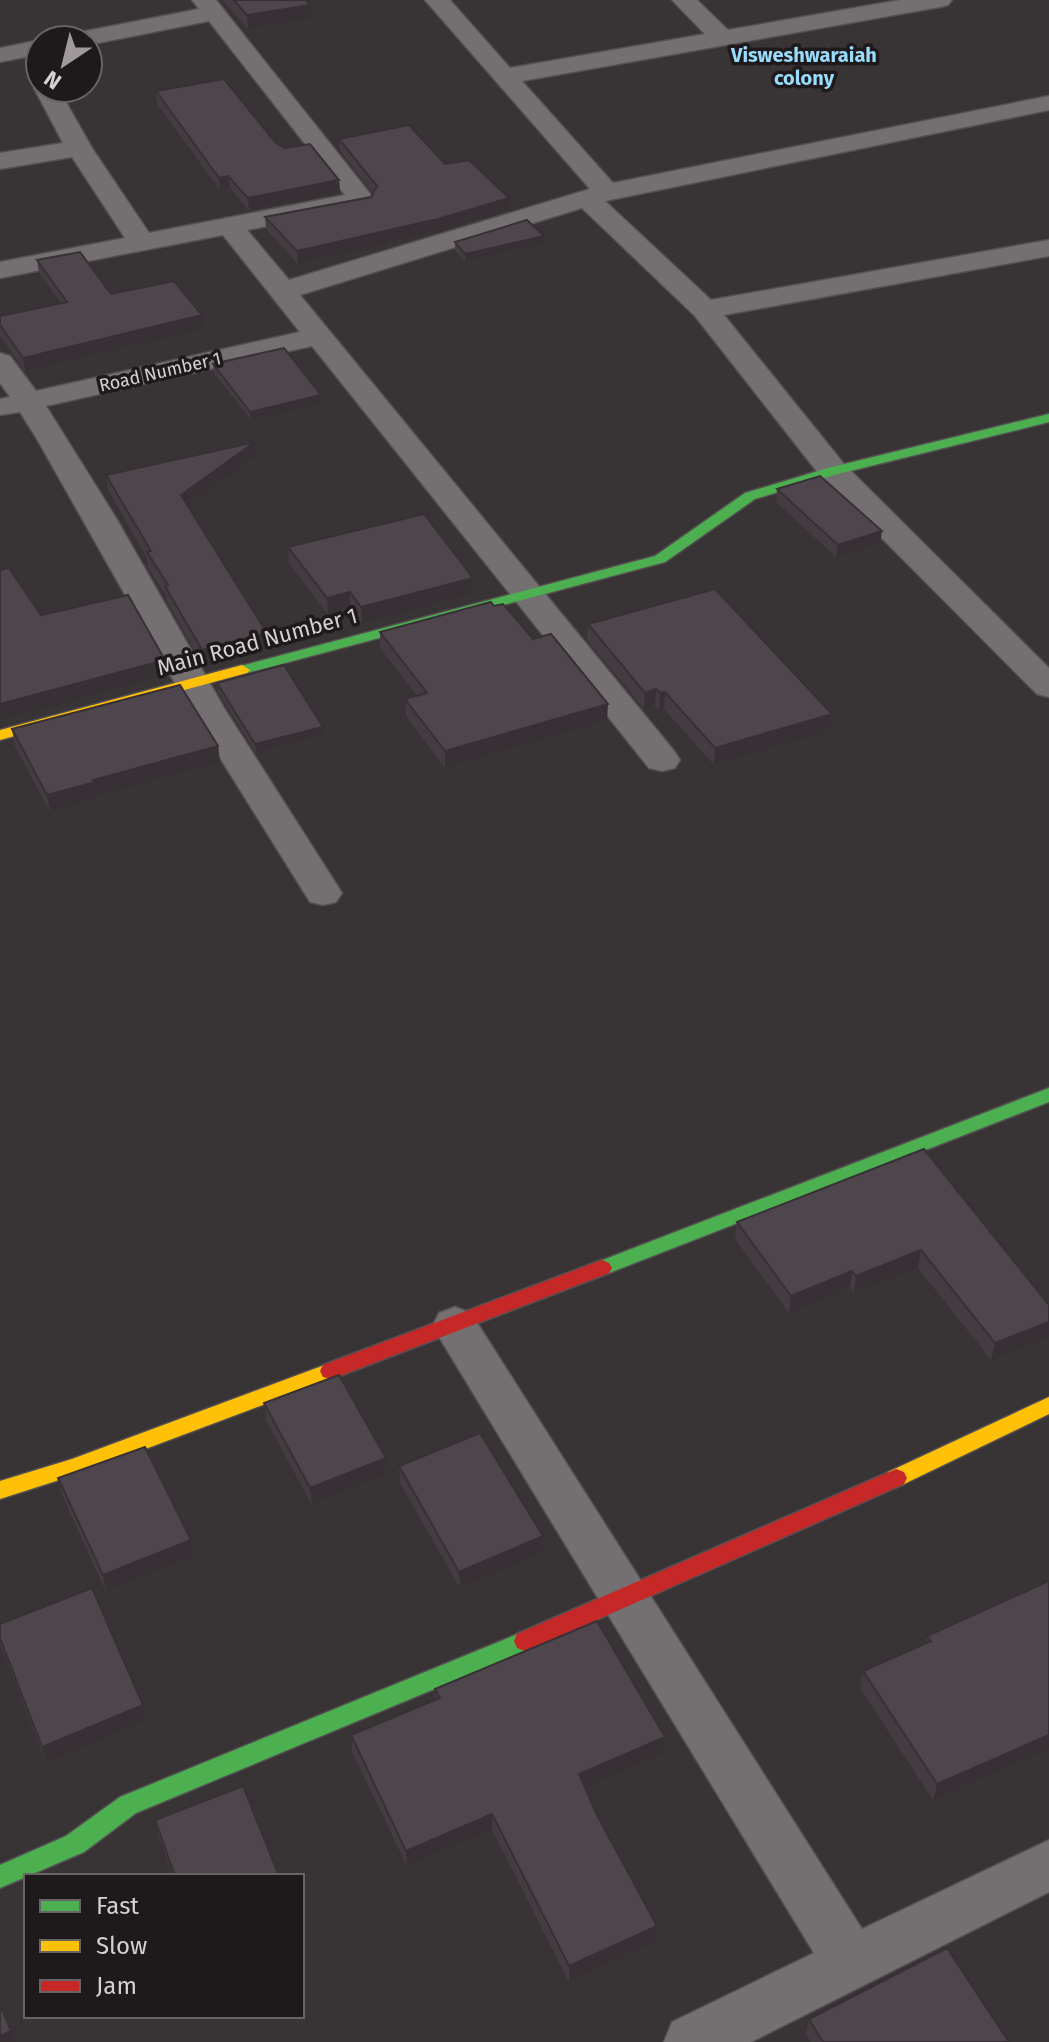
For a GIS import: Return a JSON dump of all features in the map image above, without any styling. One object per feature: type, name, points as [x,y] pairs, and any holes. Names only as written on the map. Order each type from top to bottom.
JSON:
[{"type":"street","points":[[437,0],[507,76],[597,195],[705,310],[833,471],[1049,687]]},
{"type":"street","points":[[684,0],[723,38]]},
{"type":"street","points":[[507,76],[940,0]]},
{"type":"street","points":[[0,270],[362,200],[210,6],[104,33]]},
{"type":"street","points":[[0,55],[24,50]]},
{"type":"street","points":[[283,291],[597,195],[1049,103]]},
{"type":"street","points":[[55,104],[79,148],[142,242]]},
{"type":"street","points":[[0,161],[79,148]]},
{"type":"street","points":[[229,225],[662,760]]},
{"type":"street","points":[[705,310],[1049,248]]},
{"type":"street","name":"Road Number 1","points":[[14,404],[319,336]]},
{"type":"street","points":[[0,362],[14,404],[101,519],[192,683],[323,893]]},
{"type":"street","name":"Main Road Number 1","points":[[0,735],[660,559],[750,496],[833,471],[1049,418]]},
{"type":"street","points":[[0,1490],[76,1466],[455,1325],[1049,1095]]},
{"type":"street","points":[[455,1325],[852,1963]]},
{"type":"street","points":[[0,1877],[75,1844],[128,1805],[626,1601],[908,1475],[1049,1405]]},
{"type":"street","points":[[692,2042],[1049,1865]]},
{"type":"building","points":[[234,0],[306,0],[310,5],[247,15]]},
{"type":"building","points":[[224,79],[276,143],[285,148],[310,144],[339,180],[248,198],[228,176],[219,178],[156,91]]},
{"type":"building","points":[[409,125],[445,164],[469,160],[509,198],[438,219],[297,251],[265,217],[371,197],[377,186],[339,139]]},
{"type":"building","points":[[527,220],[544,236],[465,254],[455,242]]},
{"type":"building","points":[[80,252],[111,294],[174,281],[202,315],[23,358],[0,325],[0,316],[67,302],[37,260]]},
{"type":"building","points":[[284,348],[321,395],[250,412],[213,364]]},
{"type":"building","points":[[255,442],[181,495],[267,633],[202,650],[147,552],[151,551],[106,475]]},
{"type":"building","points":[[820,476],[882,531],[838,545],[777,489]]},
{"type":"building","points":[[424,514],[473,578],[361,607],[350,592],[327,598],[288,547]]},
{"type":"building","points":[[9,568],[41,615],[128,595],[165,660],[0,704],[0,570]]},
{"type":"building","points":[[715,589],[832,714],[715,748],[665,692],[660,693],[656,689],[645,693],[588,624]]},
{"type":"building","points":[[491,602],[494,606],[503,604],[533,639],[551,634],[608,704],[445,751],[405,699],[427,693],[380,632]]},
{"type":"building","points":[[284,665],[323,727],[255,744],[217,683]]},
{"type":"building","points":[[180,685],[218,746],[47,795],[12,729]]},
{"type":"building","points":[[924,1149],[1049,1305],[1049,1322],[995,1343],[921,1250],[856,1276],[852,1271],[791,1296],[737,1222]]},
{"type":"building","points":[[339,1375],[386,1458],[310,1488],[264,1403]]},
{"type":"building","points":[[480,1433],[543,1536],[459,1572],[399,1466]]},
{"type":"building","points":[[145,1447],[191,1540],[103,1575],[58,1478]]},
{"type":"building","points":[[1049,1581],[1049,1735],[937,1784],[863,1671],[931,1641],[927,1636]]},
{"type":"building","points":[[92,1588],[143,1705],[42,1747],[0,1638],[0,1624]]},
{"type":"building","points":[[597,1621],[665,1737],[579,1774],[597,1815],[657,1926],[569,1966],[492,1814],[406,1851],[351,1735],[440,1698],[435,1689]]},
{"type":"building","points":[[243,1786],[278,1874],[174,1874],[155,1820]]},
{"type":"building","points":[[947,1948],[1009,2042],[823,2042],[809,2019]]},
{"type":"building","points":[[0,2004],[11,2031],[0,2036]]},
{"type":"traffic: fast","points":[[242,670],[660,559],[750,496],[833,471],[1049,418]]},
{"type":"traffic: fast","points":[[602,1268],[1049,1095]]},
{"type":"traffic: fast","points":[[0,1877],[75,1844],[128,1805],[525,1641]]},
{"type":"traffic: slow","points":[[0,735],[242,670]]},
{"type":"traffic: slow","points":[[0,1490],[76,1466],[330,1371]]},
{"type":"traffic: slow","points":[[896,1478],[1049,1405]]},
{"type":"traffic: jam","points":[[330,1371],[602,1268]]},
{"type":"traffic: jam","points":[[525,1641],[896,1478]]},
{"type":"district","name":"Visweshwaraiah colony","points":[[804,66]]}]
